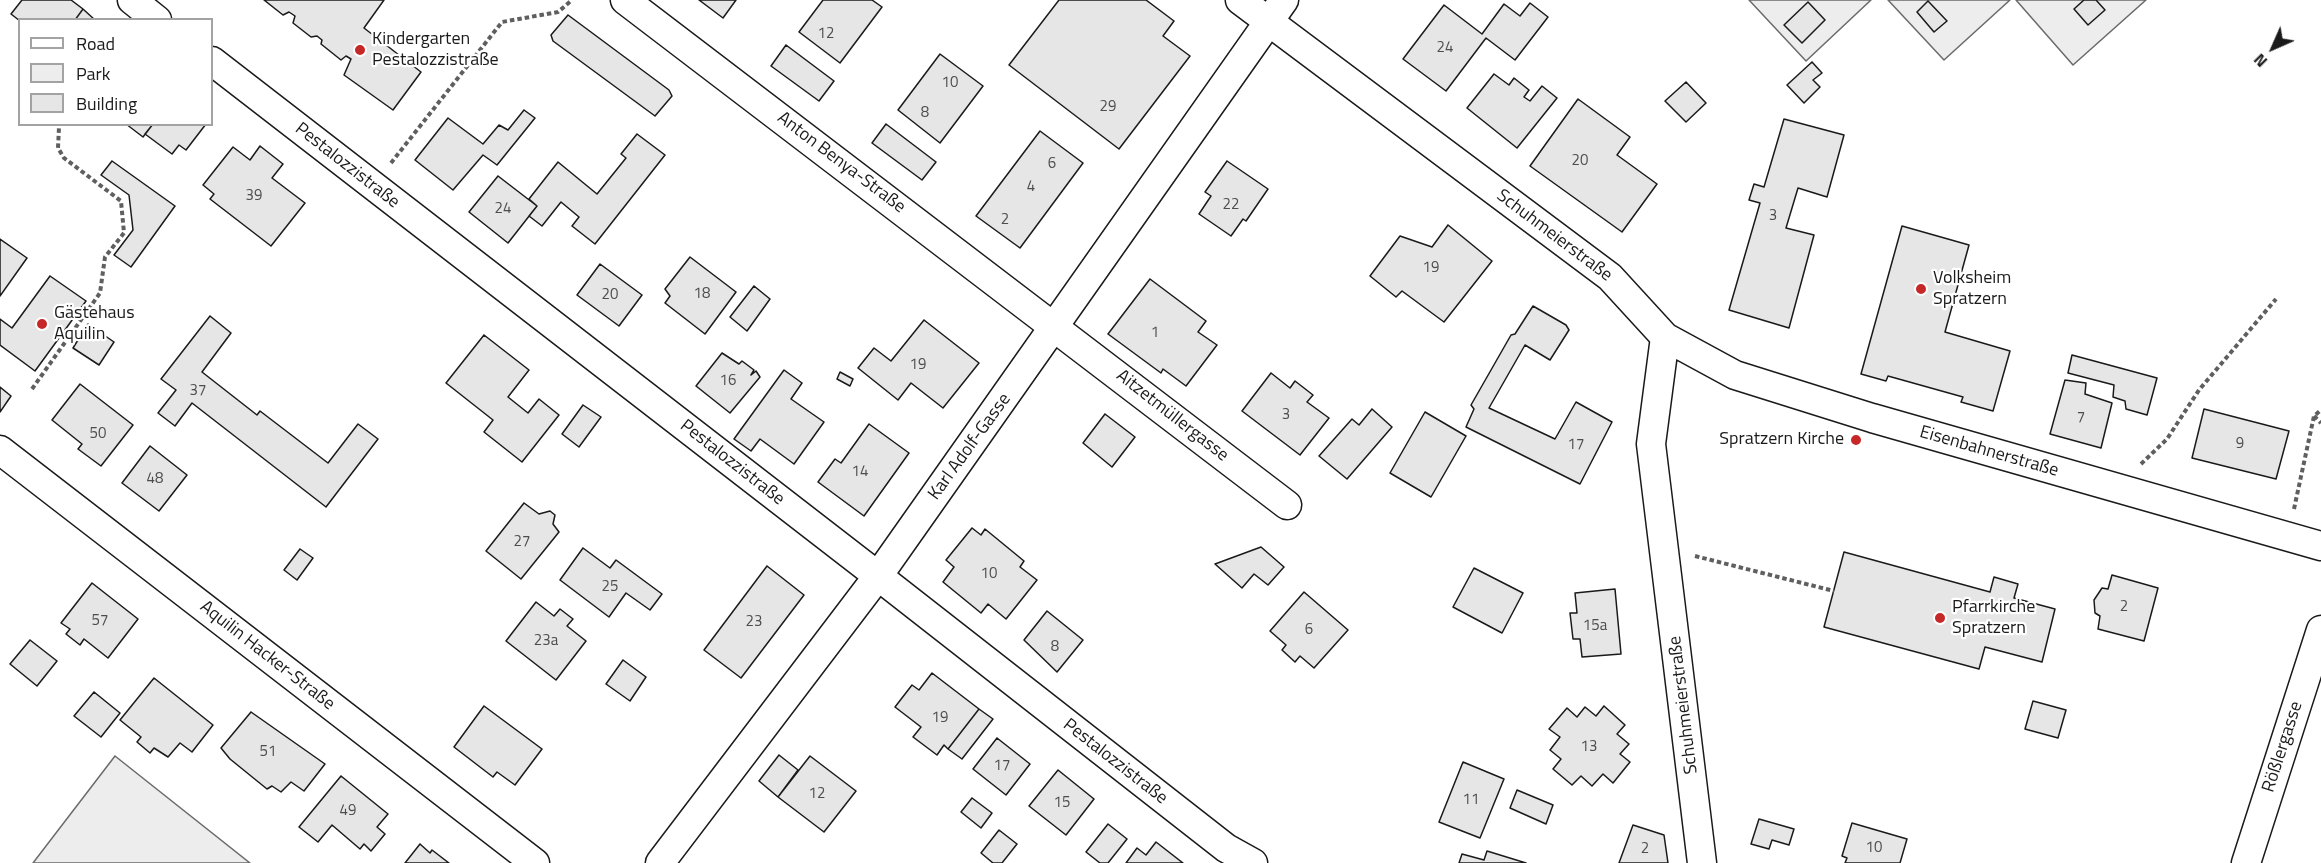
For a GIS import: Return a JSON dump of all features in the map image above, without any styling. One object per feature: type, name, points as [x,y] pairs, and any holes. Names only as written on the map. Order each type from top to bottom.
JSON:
[{"type":"street","points":[[132,0],[154,18]]},
{"type":"street","name":"Anton Benya-Straße","points":[[625,0],[1056,327]]},
{"type":"street","name":"Schuhmeierstraße","points":[[1240,0],[1276,11],[1610,277],[1665,337],[1651,444],[1702,863]]},
{"type":"street","name":"Karl Adolf-Gasse","points":[[660,863],[878,576],[1056,327],[1276,11]]},
{"type":"street","name":"Pestalozzistraße","points":[[213,62],[1226,848],[1239,858],[1253,863]]},
{"type":"street","name":"Aitzetmüllergasse","points":[[1056,327],[1287,505]]},
{"type":"street","name":"Eisenbahnerstraße","points":[[1665,337],[1735,375],[1872,418],[2117,488],[2311,540]]},
{"type":"street","name":"Aquilin Hacker-Straße","points":[[0,450],[535,863]]},
{"type":"street","name":"Rößlergasse","points":[[2246,863],[2321,630]]},
{"type":"path","points":[[374,186],[502,22],[558,12],[572,0]]},
{"type":"path","points":[[32,390],[100,293],[105,257],[124,233],[121,201],[64,158],[58,148],[59,127]]},
{"type":"path","points":[[2117,488],[2167,439],[2199,390],[2276,300]]},
{"type":"path","points":[[2311,540],[2314,416],[2321,410]]},
{"type":"path","points":[[2314,416],[2321,423]]},
{"type":"path","points":[[1664,548],[1834,591]]},
{"type":"green space","points":[[1749,0],[1871,0],[1806,61]]},
{"type":"green space","points":[[1888,0],[2010,0],[1944,60]]},
{"type":"green space","points":[[2016,0],[2146,0],[2073,65]]},
{"type":"green space","points":[[115,756],[250,863],[33,863]]},
{"type":"building","points":[[22,0],[71,0],[83,9],[76,18],[18,19],[11,14]]},
{"type":"building","name":"Kindergarten Pestalozzistraße","points":[[264,0],[384,0],[364,28],[421,72],[393,110],[344,75],[351,59],[346,56],[341,60],[321,44],[322,40],[317,36],[311,37],[293,23],[295,16],[289,12],[283,15]]},
{"type":"building","points":[[699,0],[736,0],[723,18]]},
{"type":"building","points":[[823,0],[872,0],[882,7],[840,63],[799,32]]},
{"type":"building","points":[[1059,0],[1146,0],[1174,21],[1163,36],[1190,56],[1119,149],[1009,65]]},
{"type":"building","points":[[2084,0],[2096,0],[2105,10],[2088,25],[2074,9]]},
{"type":"building","points":[[1928,1],[1947,21],[1934,32],[1917,12]]},
{"type":"building","points":[[1808,2],[1825,20],[1802,43],[1784,25]]},
{"type":"building","points":[[1530,3],[1548,17],[1515,60],[1486,38],[1446,91],[1403,59],[1444,5],[1482,34],[1504,4],[1520,16]]},
{"type":"building","points":[[83,9],[93,18],[76,18]]},
{"type":"building","points":[[568,15],[669,90],[672,96],[655,116],[553,41],[551,35]]},
{"type":"building","points":[[786,45],[834,81],[819,101],[771,66]]},
{"type":"building","points":[[940,54],[983,86],[940,143],[898,110]]},
{"type":"building","points":[[1812,62],[1822,73],[1813,80],[1820,87],[1804,103],[1787,85]]},
{"type":"building","points":[[1494,74],[1509,85],[1514,78],[1529,90],[1524,97],[1530,101],[1542,86],[1557,98],[1517,148],[1467,108]]},
{"type":"building","points":[[1686,82],[1706,103],[1686,122],[1665,101]]},
{"type":"building","points":[[1578,99],[1630,137],[1617,155],[1657,184],[1622,232],[1530,166]]},
{"type":"building","points":[[524,110],[535,118],[497,165],[483,155],[453,190],[415,160],[448,118],[483,144],[499,125],[508,130]]},
{"type":"building","points":[[1784,119],[1844,135],[1827,197],[1798,188],[1786,228],[1814,235],[1789,328],[1729,310],[1760,203],[1749,200],[1754,184],[1764,187]]},
{"type":"building","points":[[886,124],[936,162],[922,180],[872,143]]},
{"type":"building","points":[[129,126],[151,126],[143,137]]},
{"type":"building","points":[[151,126],[204,126],[186,150],[179,145],[172,154],[145,134]]},
{"type":"building","points":[[1040,131],[1083,163],[1020,248],[976,216]]},
{"type":"building","points":[[637,134],[665,155],[595,244],[572,226],[579,217],[561,202],[542,226],[529,216],[537,206],[529,199],[558,162],[597,194],[626,158],[621,154]]},
{"type":"building","points":[[260,146],[283,164],[272,178],[305,203],[271,246],[210,199],[214,194],[203,185],[233,147],[250,160]]},
{"type":"building","points":[[112,161],[175,206],[131,267],[114,255],[133,230],[129,195],[101,175]]},
{"type":"building","points":[[1227,161],[1268,189],[1246,221],[1243,219],[1231,236],[1199,214],[1211,196],[1205,192]]},
{"type":"building","points":[[498,176],[537,206],[508,243],[469,212]]},
{"type":"building","points":[[1448,225],[1492,261],[1444,322],[1402,291],[1396,297],[1370,276],[1400,236],[1432,247]]},
{"type":"building","name":"Volksheim Spratzern","points":[[1902,226],[1969,245],[1945,332],[2010,351],[1993,411],[1961,402],[1963,397],[1888,376],[1886,381],[1861,374]]},
{"type":"building","name":"Gästehaus Aquilin","points":[[0,239],[27,258],[0,296]]},
{"type":"building","points":[[690,257],[736,292],[705,334],[665,303],[670,296],[665,289]]},
{"type":"building","points":[[600,264],[642,295],[619,326],[577,295]]},
{"type":"building","name":"Gästehaus Aquilin","points":[[50,276],[86,301],[35,371],[0,345],[0,319],[12,328]]},
{"type":"building","points":[[1150,279],[1206,321],[1198,332],[1217,345],[1186,386],[1163,369],[1161,373],[1108,334]]},
{"type":"building","points":[[754,286],[770,299],[747,331],[730,317]]},
{"type":"building","points":[[1533,306],[1566,325],[1569,330],[1550,360],[1525,345],[1489,408],[1555,439],[1576,402],[1612,422],[1580,484],[1466,427],[1474,409],[1471,405],[1511,335],[1515,334]]},
{"type":"building","points":[[210,316],[231,333],[202,372],[257,415],[260,411],[328,463],[358,424],[378,439],[326,507],[192,403],[175,426],[158,413],[176,390],[161,379]]},
{"type":"building","points":[[924,320],[979,363],[943,408],[911,383],[898,400],[858,368],[874,348],[891,361]]},
{"type":"building","points":[[88,324],[114,342],[99,365],[73,348]]},
{"type":"building","points":[[484,335],[529,370],[508,397],[528,413],[539,399],[559,415],[522,462],[484,432],[493,420],[446,383]]},
{"type":"building","points":[[722,353],[739,364],[742,361],[754,370],[751,375],[756,371],[760,377],[730,413],[696,386]]},
{"type":"building","points":[[2072,355],[2157,378],[2147,415],[2126,409],[2125,401],[2113,397],[2114,385],[2068,373]]},
{"type":"building","points":[[784,370],[802,383],[791,399],[824,422],[794,464],[760,439],[751,451],[734,439]]},
{"type":"building","points":[[840,372],[853,379],[850,386],[837,379]]},
{"type":"building","points":[[1271,373],[1290,388],[1295,381],[1313,395],[1307,402],[1329,418],[1300,455],[1242,411]]},
{"type":"building","points":[[2065,380],[2086,383],[2085,394],[2112,403],[2101,448],[2050,434]]},
{"type":"building","points":[[80,384],[133,425],[101,466],[78,449],[82,444],[52,420]]},
{"type":"building","points":[[0,387],[11,396],[0,412]]},
{"type":"building","points":[[583,405],[601,417],[579,447],[562,434]]},
{"type":"building","points":[[1372,409],[1392,427],[1347,479],[1319,456],[1352,419],[1359,425]]},
{"type":"building","points":[[2204,409],[2289,431],[2276,479],[2192,458]]},
{"type":"building","points":[[1425,412],[1466,436],[1431,497],[1390,473]]},
{"type":"building","points":[[1105,414],[1135,437],[1112,467],[1083,443]]},
{"type":"building","points":[[869,424],[909,453],[864,516],[818,482],[835,459],[841,463]]},
{"type":"building","points":[[150,446],[187,475],[159,511],[122,483]]},
{"type":"building","points":[[524,503],[539,514],[550,511],[555,515],[553,524],[559,532],[521,579],[486,551]]},
{"type":"building","points":[[972,528],[981,535],[985,529],[1024,561],[1020,567],[1037,580],[1006,619],[988,604],[981,613],[943,582],[954,567],[946,560]]},
{"type":"building","points":[[1261,547],[1284,567],[1268,585],[1254,574],[1242,588],[1215,564]]},
{"type":"building","points":[[583,548],[610,568],[616,560],[662,594],[650,610],[626,593],[609,617],[560,580]]},
{"type":"building","points":[[300,549],[313,558],[297,580],[284,570]]},
{"type":"building","name":"Pfarrkirche Spratzern","points":[[1844,552],[1990,592],[1994,577],[2018,584],[2014,598],[2055,609],[2042,662],[1985,647],[1979,669],[1824,627]]},
{"type":"building","points":[[767,566],[804,595],[741,678],[704,650]]},
{"type":"building","points":[[1474,568],[1523,593],[1502,633],[1453,607]]},
{"type":"building","points":[[2112,575],[2158,588],[2144,641],[2098,629],[2100,616],[2095,613],[2094,600],[2102,588],[2108,589]]},
{"type":"building","points":[[92,583],[138,619],[108,658],[84,639],[80,645],[66,634],[70,629],[61,623]]},
{"type":"building","points":[[1615,589],[1621,654],[1582,657],[1580,639],[1573,639],[1570,613],[1577,613],[1575,593]]},
{"type":"building","points":[[1304,592],[1348,630],[1314,668],[1300,656],[1295,662],[1282,650],[1286,645],[1270,631]]},
{"type":"building","points":[[536,602],[554,616],[560,609],[573,619],[567,626],[586,641],[556,680],[506,641]]},
{"type":"building","points":[[1047,611],[1083,640],[1057,672],[1024,640]]},
{"type":"building","points":[[30,640],[57,661],[37,686],[10,664]]},
{"type":"building","points":[[623,660],[646,677],[630,701],[606,684]]},
{"type":"building","points":[[932,673],[979,709],[948,749],[944,745],[937,755],[913,737],[921,727],[895,707],[912,685],[919,690]]},
{"type":"building","points":[[154,678],[213,725],[192,752],[180,743],[168,757],[154,748],[150,753],[137,742],[141,737],[120,720]]},
{"type":"building","points":[[94,692],[120,713],[101,737],[74,716]]},
{"type":"building","points":[[2033,701],[2066,710],[2058,738],[2025,729]]},
{"type":"building","points":[[484,706],[542,749],[515,785],[497,772],[493,777],[454,747]]},
{"type":"building","points":[[1604,706],[1625,725],[1617,734],[1629,744],[1620,754],[1630,762],[1613,783],[1603,774],[1592,786],[1581,776],[1572,785],[1553,769],[1561,759],[1550,750],[1560,737],[1549,729],[1567,708],[1577,717],[1585,707],[1596,716]]},
{"type":"building","points":[[979,709],[993,719],[962,759],[948,749]]},
{"type":"building","points":[[251,712],[325,764],[304,791],[291,782],[281,792],[272,786],[267,789],[230,759],[221,748]]},
{"type":"building","points":[[997,738],[1030,764],[1006,795],[973,769]]},
{"type":"building","points":[[779,755],[798,770],[778,797],[759,781]]},
{"type":"building","points":[[810,756],[856,791],[824,832],[778,797]]},
{"type":"building","points":[[1463,762],[1504,779],[1480,838],[1439,822]]},
{"type":"building","points":[[1058,770],[1094,799],[1066,835],[1029,806]]},
{"type":"building","points":[[341,776],[388,814],[377,827],[385,834],[371,851],[364,844],[360,849],[332,825],[318,842],[299,827]]},
{"type":"building","points":[[1517,790],[1553,805],[1546,824],[1510,808]]},
{"type":"building","points":[[972,798],[992,813],[981,828],[961,812]]},
{"type":"building","points":[[1759,819],[1794,829],[1789,845],[1772,840],[1769,849],[1751,844]]},
{"type":"building","points":[[1852,823],[1907,839],[1900,863],[1845,863],[1847,858],[1842,856]]},
{"type":"building","points":[[1108,824],[1127,839],[1108,863],[1100,863],[1086,852]]},
{"type":"building","points":[[1633,825],[1664,835],[1668,863],[1619,863]]},
{"type":"building","points":[[999,830],[1017,844],[1002,863],[993,863],[981,853]]},
{"type":"building","points":[[1156,842],[1183,863],[1126,863],[1137,848],[1146,855]]},
{"type":"building","points":[[420,844],[430,853],[432,850],[449,863],[405,863]]},
{"type":"building","points":[[1487,851],[1526,863],[1459,863],[1462,854],[1484,860]]},
{"type":"place","name":"Kindergarten Pestalozzistraße","points":[[360,50]]},
{"type":"place","name":"Volksheim Spratzern","points":[[1921,289]]},
{"type":"place","name":"Gästehaus Aquilin","points":[[42,324]]},
{"type":"place","name":"Spratzern Kirche","points":[[1856,440]]},
{"type":"place","name":"Pfarrkirche Spratzern","points":[[1940,618]]}]
